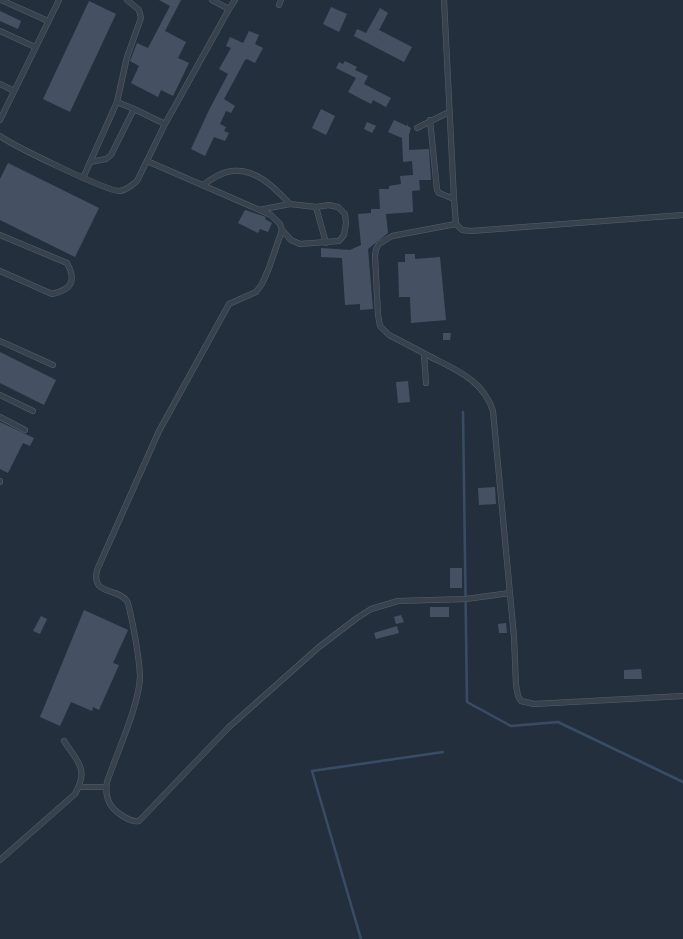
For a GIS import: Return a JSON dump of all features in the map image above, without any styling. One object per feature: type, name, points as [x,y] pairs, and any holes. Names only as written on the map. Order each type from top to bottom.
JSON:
[{"type":"lane","points":[[1,0],[48,21]]},
{"type":"lane","points":[[0,120],[59,0]]},
{"type":"lane","points":[[83,178],[117,102],[127,57],[141,18],[139,10],[127,0]]},
{"type":"lane","points":[[212,0],[228,9]]},
{"type":"lane","points":[[0,136],[83,178],[110,189],[120,191],[130,187],[137,181],[165,124],[228,9],[235,0]]},
{"type":"lane","points":[[444,0],[454,199],[456,224],[462,230],[471,231],[683,215]]},
{"type":"lane","points":[[0,32],[35,47]]},
{"type":"lane","points":[[0,84],[14,90]]},
{"type":"lane","points":[[117,102],[165,124]]},
{"type":"lane","points":[[90,162],[106,159],[111,155],[134,110]]},
{"type":"lane","points":[[417,128],[449,112]]},
{"type":"lane","points":[[430,120],[437,190],[454,199]]},
{"type":"lane","points":[[147,160],[202,185],[259,210],[271,215],[280,224],[290,240],[300,244],[339,241],[344,235],[345,214],[338,207],[290,204],[259,210]]},
{"type":"lane","points":[[202,185],[225,172],[247,172],[274,186],[290,204]]},
{"type":"lane","points":[[316,207],[326,243]]},
{"type":"lane","points":[[456,224],[392,236],[379,244],[375,256],[378,316],[380,326],[389,334],[463,373],[481,387],[490,399],[493,410],[518,696],[521,700],[534,704],[683,696]]},
{"type":"lane","points":[[282,230],[270,268],[262,284],[256,292],[229,304],[159,431],[97,570],[95,578],[97,584],[106,591],[123,597],[127,602],[135,636],[140,678],[135,701],[106,787],[109,802],[130,820],[139,821],[229,727],[319,647],[371,609],[398,601],[466,599],[510,593]]},
{"type":"lane","points":[[0,236],[67,264],[73,279],[68,288],[52,294],[0,271]]},
{"type":"lane","points":[[0,341],[53,364]]},
{"type":"lane","points":[[424,354],[426,383]]},
{"type":"lane","points":[[0,395],[33,412]]},
{"type":"lane","points":[[0,417],[25,430]]},
{"type":"lane","points":[[0,860],[75,794],[83,776],[80,766],[64,740]]},
{"type":"lane","points":[[79,786],[106,787]]},
{"type":"building","points":[[159,0],[181,0],[165,31],[186,42],[178,58],[189,63],[173,96],[161,90],[158,97],[131,83],[139,66],[130,61],[137,43],[148,48],[170,6]]},
{"type":"building","points":[[89,1],[116,14],[70,112],[43,99]]},
{"type":"building","points":[[331,7],[347,14],[339,32],[323,24]]},
{"type":"building","points":[[380,8],[388,13],[379,30],[412,47],[404,62],[354,36],[357,29],[366,33]]},
{"type":"building","points":[[0,11],[21,21],[18,29],[0,21]]},
{"type":"building","points":[[249,31],[259,35],[255,44],[263,48],[255,63],[247,59],[245,60],[224,99],[235,106],[231,113],[226,111],[220,124],[226,127],[224,131],[229,133],[225,141],[214,137],[205,156],[191,149],[228,74],[219,69],[231,48],[226,46],[230,37],[243,43]]},
{"type":"building","points":[[345,61],[357,67],[355,70],[368,76],[364,84],[391,98],[386,107],[373,100],[371,104],[348,92],[356,78],[336,68],[339,62],[343,64]]},
{"type":"building","points":[[321,109],[335,116],[326,135],[312,128]]},
{"type":"building","points":[[394,120],[407,126],[408,123],[408,126],[411,128],[409,150],[429,149],[431,180],[419,180],[420,190],[412,191],[413,212],[386,214],[388,233],[368,249],[373,309],[360,310],[360,304],[345,305],[342,258],[321,257],[321,248],[350,250],[361,245],[358,214],[371,213],[371,209],[380,209],[379,189],[389,189],[389,186],[401,184],[400,176],[413,175],[412,161],[403,162],[402,138],[388,132]]},
{"type":"building","points":[[367,122],[376,126],[372,133],[364,129]]},
{"type":"building","points":[[8,163],[99,208],[75,257],[0,220],[0,179]]},
{"type":"building","points":[[245,210],[266,217],[265,219],[272,223],[268,232],[260,229],[258,233],[238,223]]},
{"type":"building","points":[[405,254],[415,254],[415,259],[440,257],[446,320],[411,323],[410,297],[399,297],[398,262],[405,262]]},
{"type":"building","points":[[443,333],[451,333],[450,340],[443,340]]},
{"type":"building","points":[[0,352],[56,380],[44,405],[0,383]]},
{"type":"building","points":[[408,381],[410,402],[398,403],[396,382]]},
{"type":"building","points":[[0,422],[34,438],[30,446],[23,443],[8,473],[0,469]]},
{"type":"building","points":[[495,487],[496,504],[479,505],[478,488]]},
{"type":"building","points":[[450,568],[462,568],[462,588],[450,588]]},
{"type":"building","points":[[430,607],[449,607],[449,617],[430,617]]},
{"type":"building","points":[[84,610],[128,630],[113,663],[119,665],[99,710],[93,707],[92,711],[71,702],[60,726],[40,717]]},
{"type":"building","points":[[401,615],[404,622],[396,624],[394,617]]},
{"type":"building","points":[[41,616],[47,619],[40,634],[33,631]]},
{"type":"building","points":[[506,623],[507,633],[499,633],[498,624]]},
{"type":"building","points":[[397,626],[399,633],[376,639],[374,633]]},
{"type":"building","points":[[641,669],[642,679],[624,679],[624,670]]},
{"type":"waterway","points":[[463,412],[467,702],[511,726],[558,722],[683,782]]},
{"type":"waterway","points":[[361,939],[312,771],[443,752]]}]
